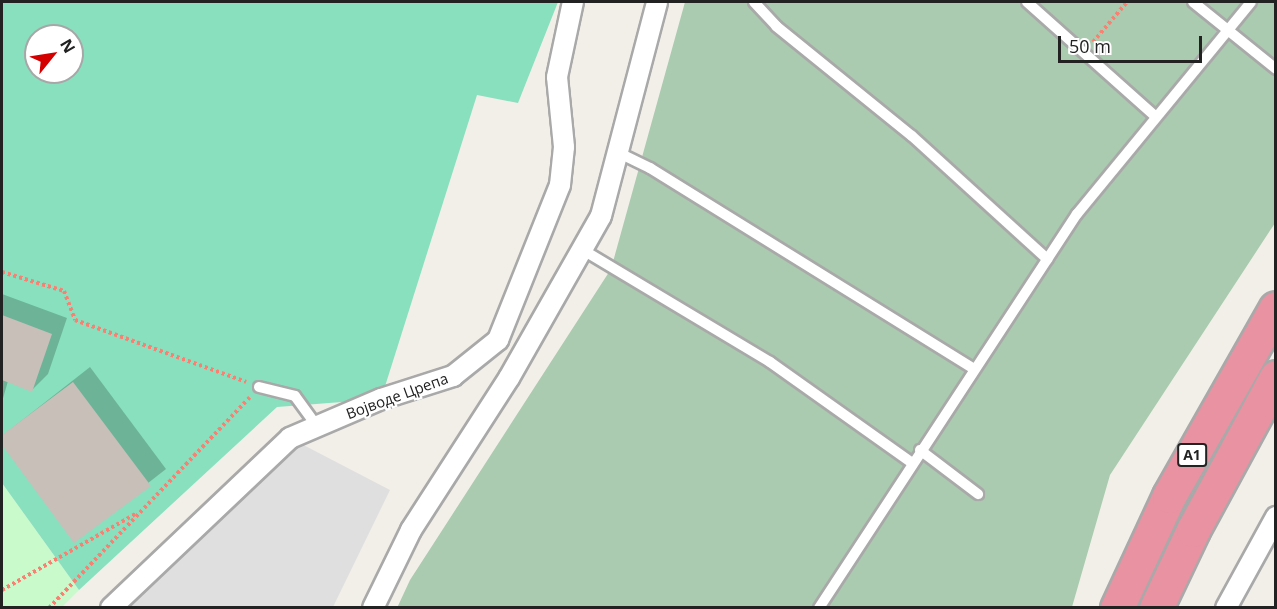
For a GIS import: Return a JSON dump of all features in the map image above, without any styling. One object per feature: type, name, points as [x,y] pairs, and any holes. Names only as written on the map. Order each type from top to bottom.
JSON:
[{"type":"highway","name":"A1","points":[[1117,608],[1169,496],[1275,308]]},
{"type":"highway","name":"A1","points":[[1156,608],[1193,530],[1275,378]]},
{"type":"street","name":"Војводе Црепа","points":[[111,608],[290,438],[381,399],[453,376],[498,340],[560,185],[564,147],[556,77],[573,2]]},
{"type":"street","points":[[373,608],[411,530],[509,378],[601,216],[657,2]]},
{"type":"street","points":[[1226,608],[1275,517]]},
{"type":"lane","points":[[754,2],[776,26],[912,136],[1047,259]]},
{"type":"lane","points":[[1027,2],[1155,116]]},
{"type":"lane","points":[[1193,2],[1275,69]]},
{"type":"lane","points":[[819,608],[973,368],[1047,259],[1155,116],[1251,2]]},
{"type":"lane","points":[[619,153],[650,168],[973,368]]},
{"type":"lane","points":[[583,250],[770,362],[912,463]]},
{"type":"lane","points":[[260,387],[295,396],[317,426]]},
{"type":"lane","points":[[920,450],[978,494]]},
{"type":"path","points":[[1084,52],[1127,2]]},
{"type":"path","points":[[2,272],[64,291],[75,320],[260,387],[49,608]]},
{"type":"path","points":[[2,590],[141,512]]},
{"type":"shaded area","points":[[290,438],[390,490],[333,607],[111,608]]},
{"type":"green space","points":[[2,2],[558,2],[518,103],[477,95],[381,399],[277,407],[79,590],[2,483]]},
{"type":"green space","points":[[685,2],[1275,2],[1275,223],[1110,475],[1072,607],[397,608],[410,580],[611,269]]},
{"type":"green space","points":[[2,483],[79,590],[62,607],[2,607]]},
{"type":"building","points":[[2,315],[52,334],[32,392],[2,380]]},
{"type":"building","points":[[73,382],[151,486],[74,543],[2,445],[2,435]]}]
